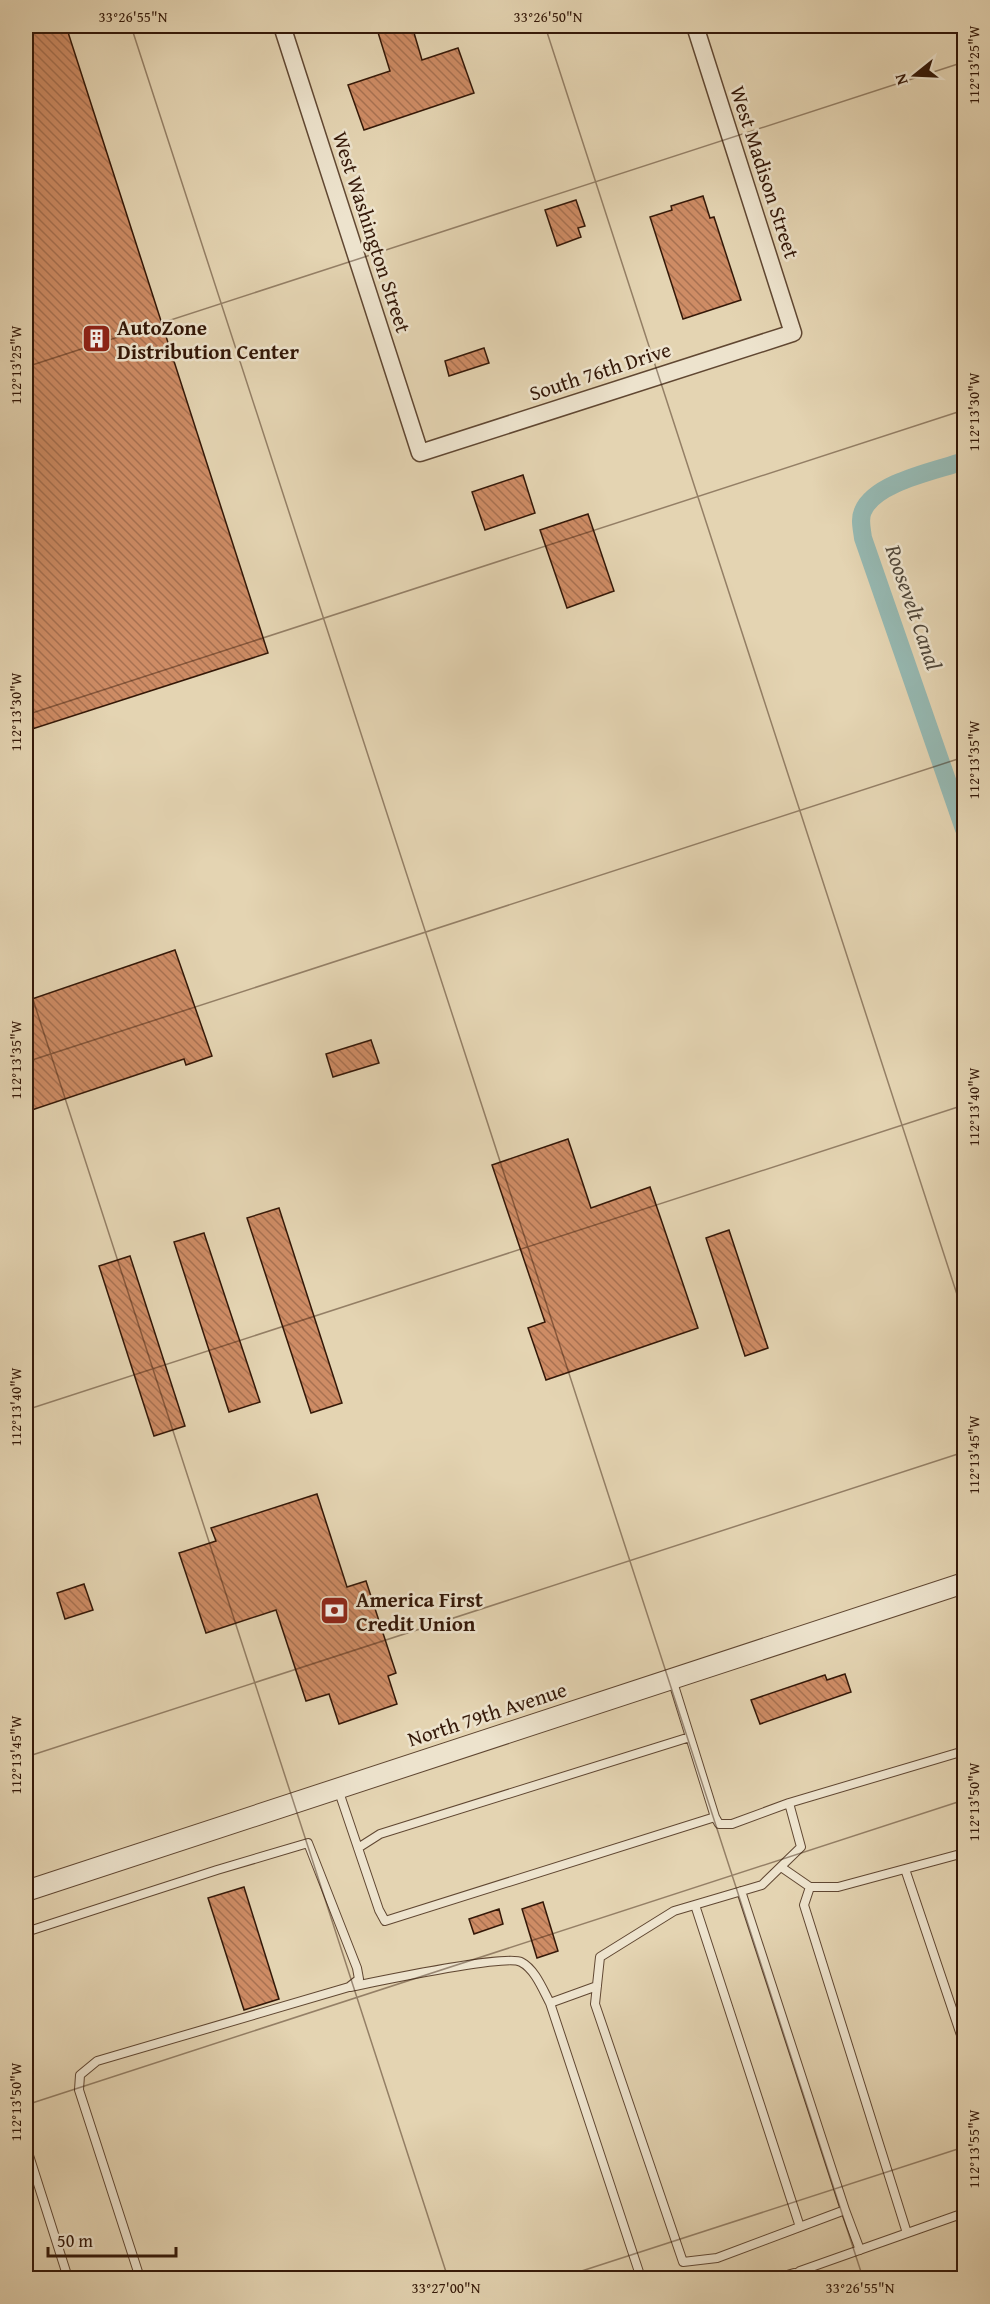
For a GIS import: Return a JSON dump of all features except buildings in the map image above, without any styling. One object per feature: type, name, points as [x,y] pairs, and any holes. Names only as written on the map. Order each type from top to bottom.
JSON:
[{"type":"street","name":"West Washington Street","points":[[282,26],[420,453]]},
{"type":"street","name":"West Madison Street","points":[[694,26],[792,333]]},
{"type":"street","name":"South 76th Drive","points":[[420,453],[792,333]]},
{"type":"street","name":"North 79th Avenue","points":[[26,1890],[964,1583]]},
{"type":"lane","points":[[672,1678],[719,1824],[732,1824],[789,1803],[964,1751]]},
{"type":"lane","points":[[358,1848],[380,1834],[690,1737]]},
{"type":"lane","points":[[338,1789],[379,1910],[385,1921],[715,1817]]},
{"type":"lane","points":[[789,1803],[801,1847],[762,1885],[674,1911],[600,1957],[595,2004],[683,2262],[717,2258],[845,2210]]},
{"type":"lane","points":[[26,1932],[308,1843],[357,1968],[359,1979],[349,1987]]},
{"type":"lane","points":[[780,1867],[810,1887],[838,1887],[964,1853]]},
{"type":"lane","points":[[905,1869],[964,2044]]},
{"type":"lane","points":[[810,1887],[804,1905],[907,2233]]},
{"type":"lane","points":[[741,1891],[860,2250]]},
{"type":"lane","points":[[695,1905],[800,2227]]},
{"type":"lane","points":[[140,2278],[79,2090],[80,2075],[97,2061],[349,1987],[494,1960],[520,1961],[530,1968],[550,2003],[641,2278]]},
{"type":"lane","points":[[550,2003],[597,1986]]},
{"type":"lane","points":[[26,2146],[68,2278]]},
{"type":"lane","points":[[777,2278],[964,2213]]},
{"type":"lane","points":[[792,2278],[800,2271]]},
{"type":"waterway","name":"Roosevelt Canal","points":[[964,461],[907,479],[880,492],[863,511],[861,521],[863,538],[964,829]]},
{"type":"place","name":"AutoZone Distribution Center","points":[[96,339]]},
{"type":"place","name":"America First Credit Union","points":[[335,1611]]}]
